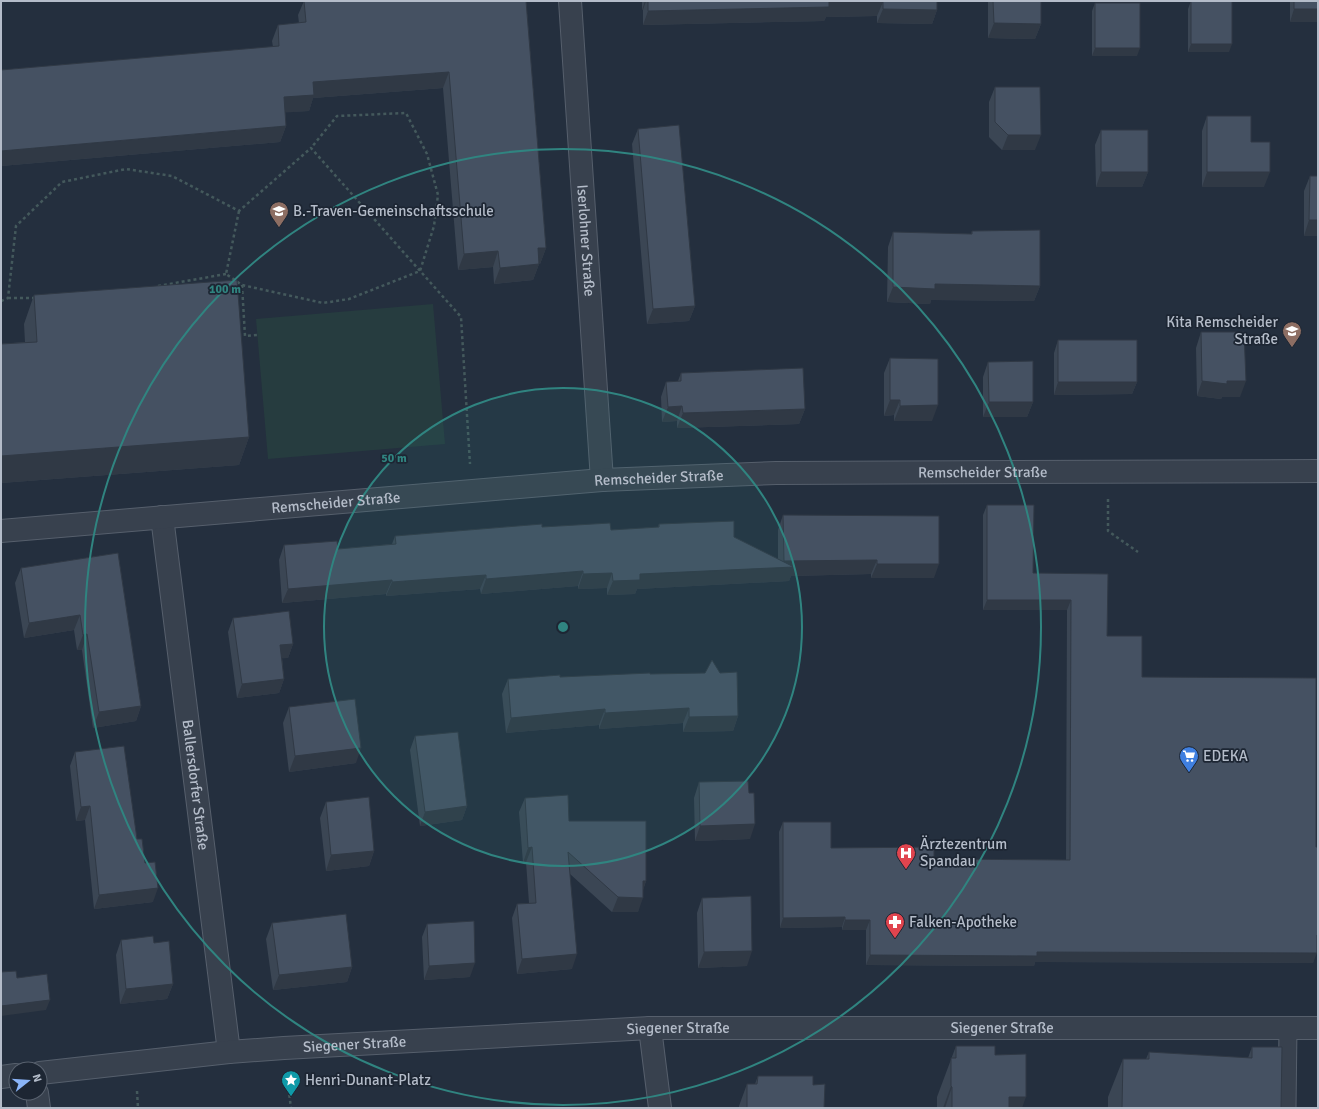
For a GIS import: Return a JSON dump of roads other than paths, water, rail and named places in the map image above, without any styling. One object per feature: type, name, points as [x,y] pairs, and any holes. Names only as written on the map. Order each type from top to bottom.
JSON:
[{"type":"street","name":"Iserlohner Straße","points":[[570,1],[602,480]]},
{"type":"street","name":"Remscheider Straße","points":[[1,531],[602,480],[776,473],[1318,471]]},
{"type":"street","name":"Ballersdorfer Straße","points":[[162,517],[229,1052]]},
{"type":"street","name":"Siegener Straße","points":[[48,1072],[229,1052],[292,1047],[650,1028],[1318,1028]]},
{"type":"street","points":[[650,1028],[660,1108]]},
{"type":"lane","points":[[1287,1108],[1288,1028]]},
{"type":"place","name":"B.-Traven-Gemeinschaftsschule","points":[[279,228]]},
{"type":"place","name":"Kita Remscheider Straße","points":[[1292,348]]},
{"type":"place","name":"EDEKA","points":[[1189,773]]},
{"type":"place","name":"Ärztezentrum Spandau","points":[[906,870]]},
{"type":"place","name":"Falken-Apotheke","points":[[895,939]]},
{"type":"place","name":"Henri-Dunant-Platz","points":[[291,1097]]}]
